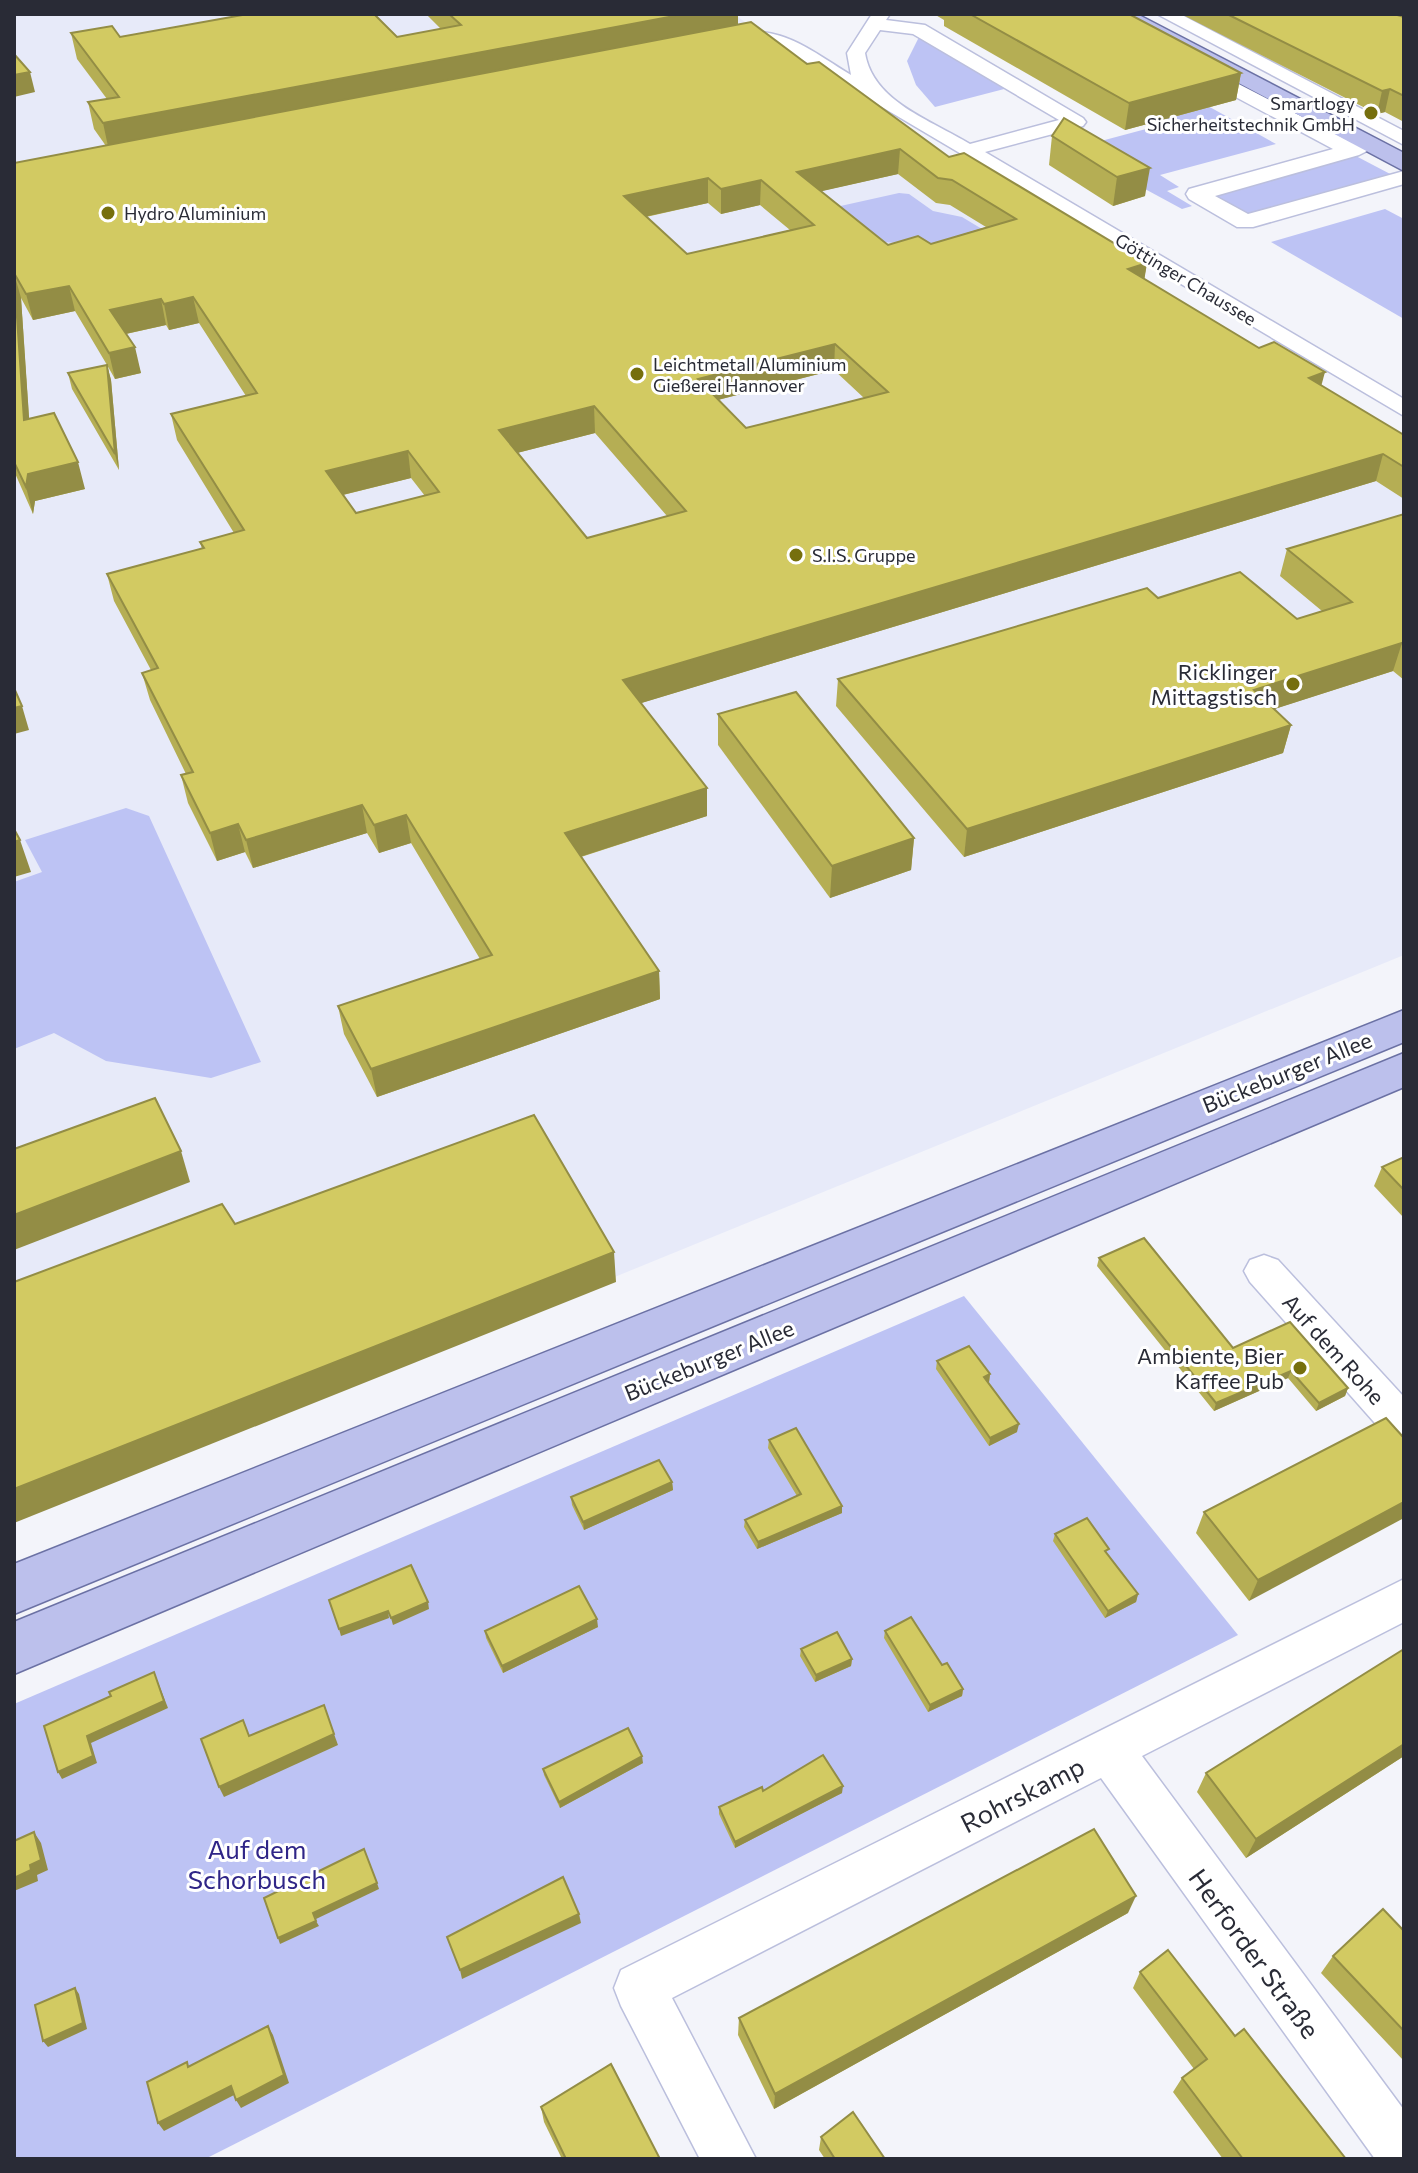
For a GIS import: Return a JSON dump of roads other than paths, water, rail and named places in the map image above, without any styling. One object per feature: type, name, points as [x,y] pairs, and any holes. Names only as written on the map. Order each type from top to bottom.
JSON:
[{"type":"main road","points":[[1120,14],[1193,60],[1360,148],[1404,163]]},
{"type":"main road","points":[[1142,14],[1404,152]]},
{"type":"main road","name":"Bückeburger Allee","points":[[14,1589],[1404,1025]]},
{"type":"main road","name":"Bückeburger Allee","points":[[14,1648],[1404,1069]]},
{"type":"street","name":"Göttinger Chaussee","points":[[736,14],[848,83],[915,116],[1404,409]]},
{"type":"street","points":[[1100,14],[1193,60]]},
{"type":"street","points":[[1166,14],[1404,139]]},
{"type":"street","points":[[842,50],[876,19],[918,29],[1076,122],[969,150]]},
{"type":"street","points":[[696,45],[757,35],[842,50],[875,96]]},
{"type":"street","name":"Göttinger Chaussee","points":[[842,50],[877,65],[915,116]]},
{"type":"street","points":[[1360,148],[1197,194],[1245,222],[1404,177]]},
{"type":"street","name":"Auf dem Rohe","points":[[1264,1271],[1404,1426]]},
{"type":"street","name":"Rohrskamp","points":[[729,2159],[639,1988],[1404,1599]]},
{"type":"street","name":"Herforder Straße","points":[[1109,1750],[1404,2154]]},
{"type":"place","name":"Smartlogy Sicherheitstechnik GmbH","points":[[1371,113]]},
{"type":"place","name":"Hydro Aluminium","points":[[108,213]]},
{"type":"place","name":"Leichtmetall Aluminium Gießerei Hannover","points":[[637,374]]},
{"type":"place","name":"S.I.S. Gruppe","points":[[796,555]]},
{"type":"place","name":"Ricklinger Mittagstisch","points":[[1293,684]]},
{"type":"place","name":"Ambiente, Bier Kaffee Pub","points":[[1300,1368]]},
{"type":"park label","name":"Auf dem Schorbusch","points":[[257,1863]]}]
